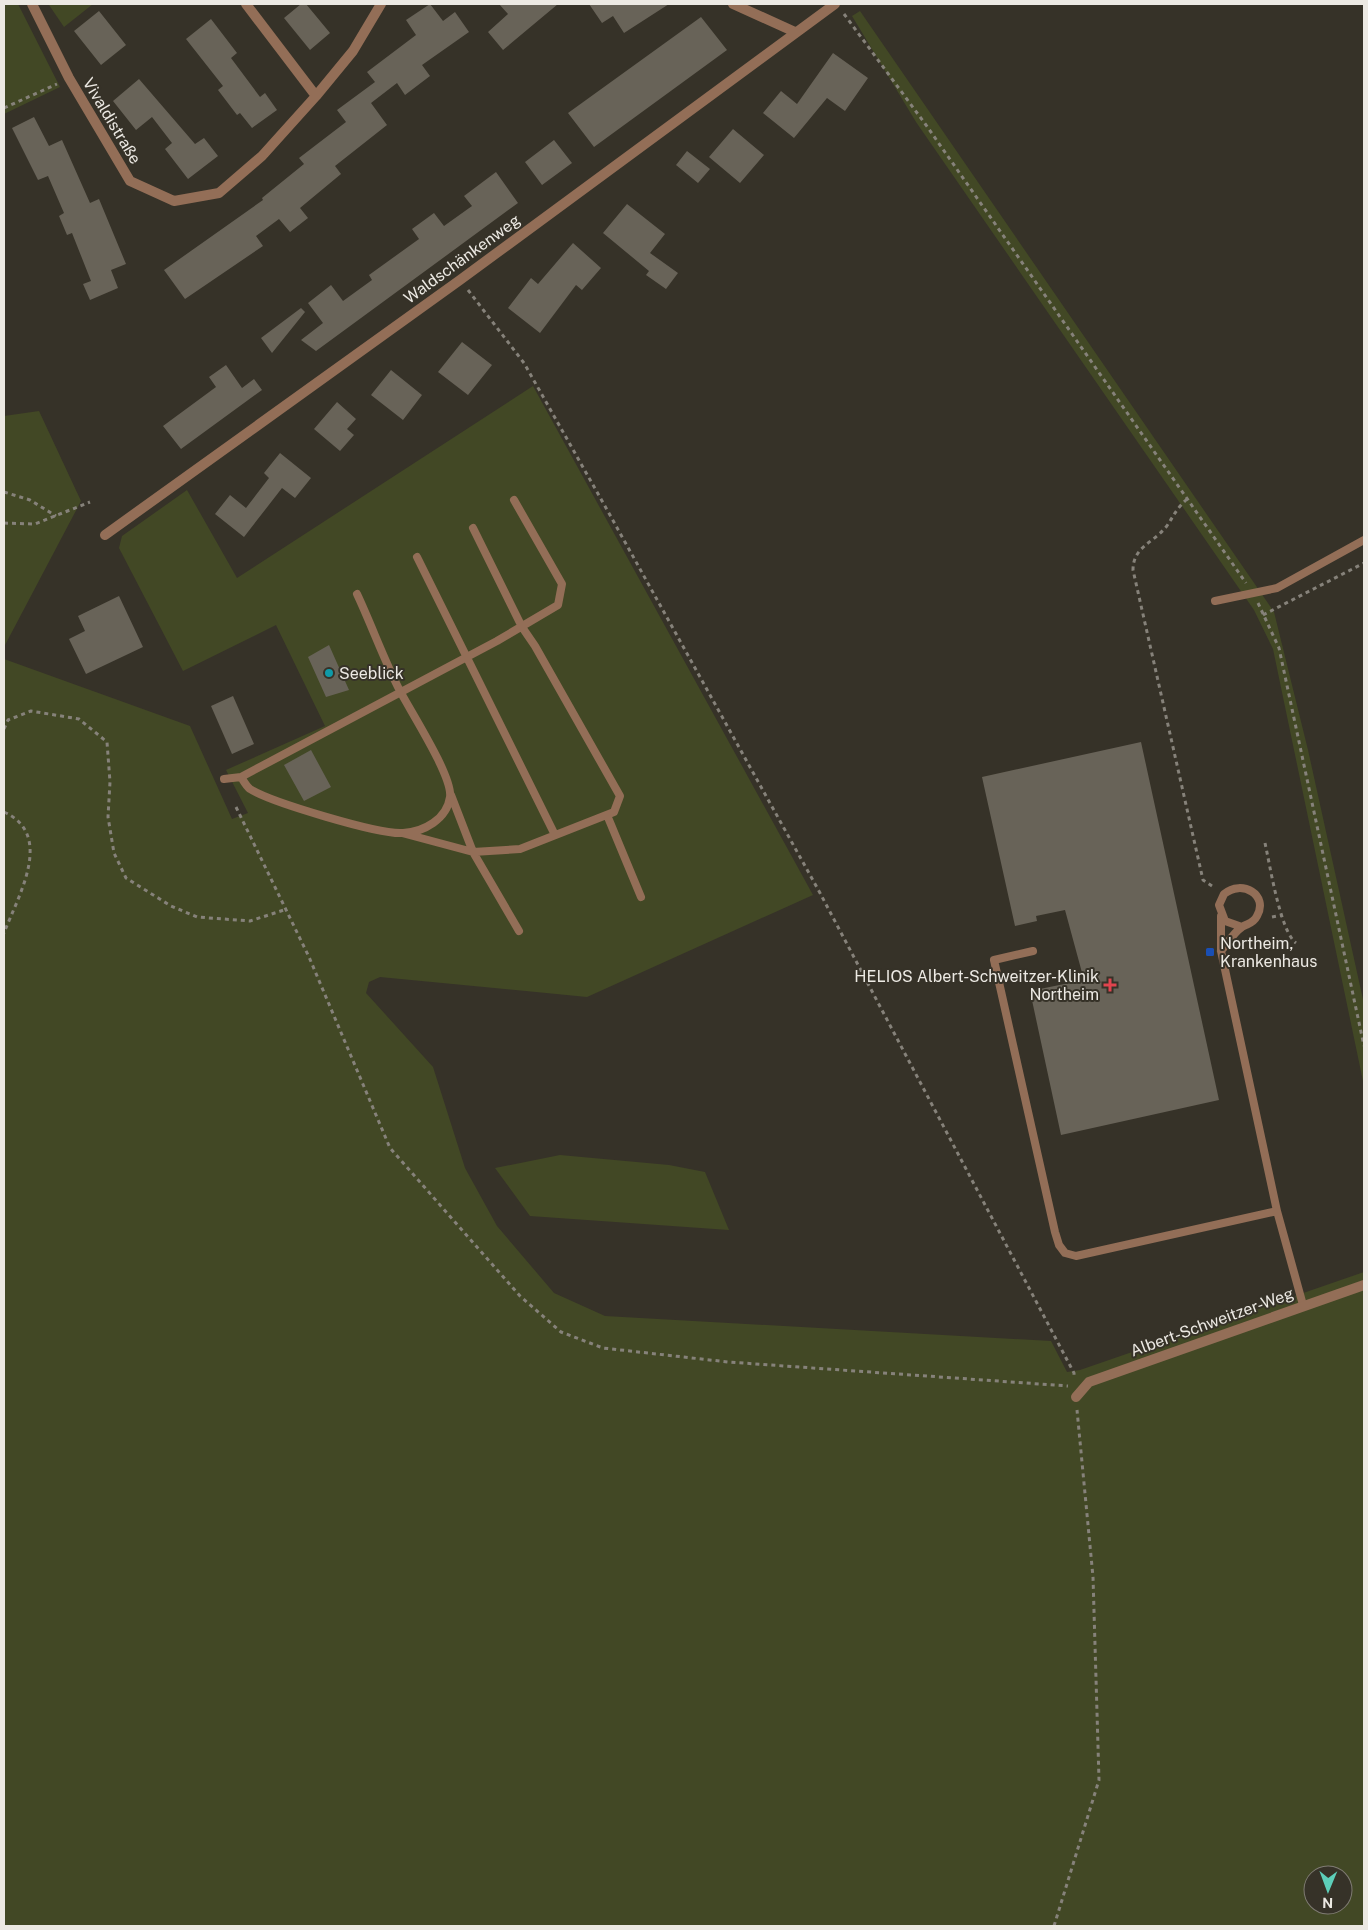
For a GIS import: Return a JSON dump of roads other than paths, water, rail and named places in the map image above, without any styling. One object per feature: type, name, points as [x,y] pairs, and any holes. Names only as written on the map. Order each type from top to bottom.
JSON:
[{"type":"street","name":"Vivaldistraße","points":[[32,4],[69,78],[130,181],[174,201],[219,193],[262,156],[316,96],[353,51],[381,4]]},
{"type":"street","points":[[246,4],[316,96]]},
{"type":"street","points":[[734,4],[795,32]]},
{"type":"street","name":"Waldschänkenweg","points":[[105,535],[460,280],[795,32],[839,8]]},
{"type":"street","name":"Albert-Schweitzer-Weg","points":[[1076,1397],[1089,1382],[1364,1285]]},
{"type":"lane","points":[[224,779],[241,777],[467,657],[558,605],[562,584],[514,500]]},
{"type":"lane","points":[[241,777],[248,788],[346,823],[402,833],[473,852],[520,849],[614,812],[620,796],[535,646],[522,627],[473,528]]},
{"type":"lane","points":[[1215,601],[1277,588],[1364,540]]},
{"type":"lane","points":[[417,557],[555,836]]},
{"type":"lane","points":[[358,594],[400,691],[439,759],[473,852],[519,931]]},
{"type":"lane","points":[[402,833],[431,826],[445,812],[451,795]]},
{"type":"lane","points":[[606,815],[641,897]]},
{"type":"lane","points":[[1221,950],[1242,927],[1256,918],[1260,906],[1251,890],[1234,888],[1224,894],[1219,905],[1221,916],[1221,950],[1277,1212],[1303,1305]]},
{"type":"lane","points":[[1221,916],[1230,925],[1242,927]]},
{"type":"lane","points":[[1033,951],[994,960],[1055,1232],[1059,1245],[1065,1254],[1076,1256],[1277,1212]]},
{"type":"place","name":"Seeblick","points":[[329,673]]},
{"type":"place","name":"Northeim, Krankenhaus","points":[[1210,952]]},
{"type":"place","name":"HELIOS Albert-Schweitzer-Klinik Northeim","points":[[1110,985]]}]
